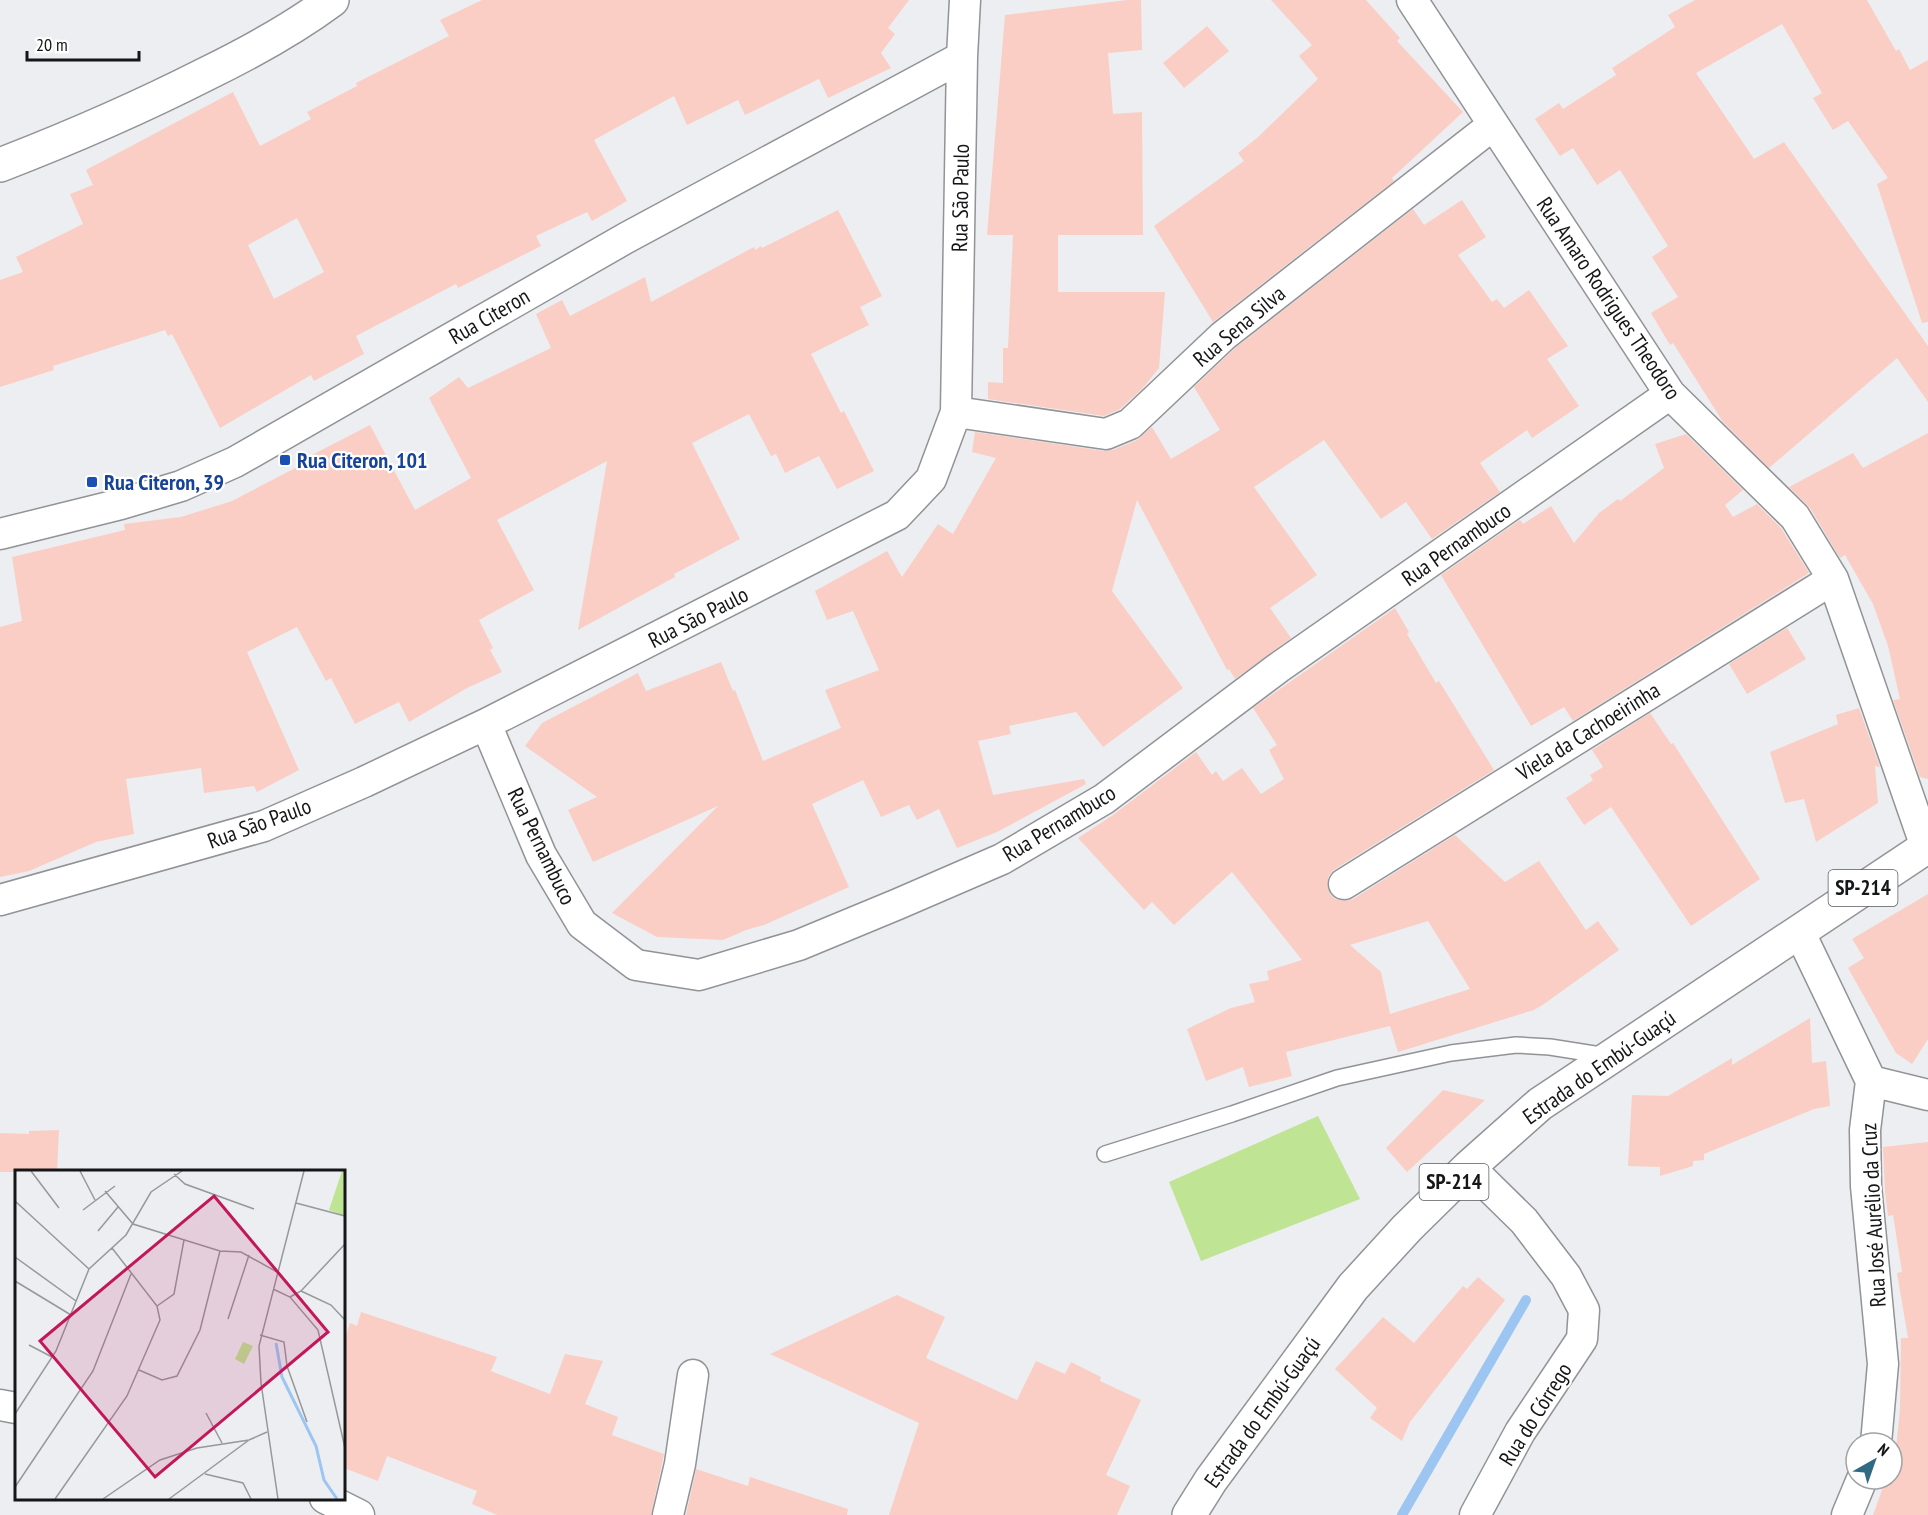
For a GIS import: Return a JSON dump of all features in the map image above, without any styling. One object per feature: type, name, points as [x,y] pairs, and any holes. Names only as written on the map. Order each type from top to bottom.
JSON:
[{"type":"main road","points":[[0,165],[49,146],[183,86],[250,52],[332,0]]},
{"type":"main road","name":"Estrada do Embú-Guaçú","points":[[1189,1515],[1211,1479],[1353,1287],[1407,1228],[1469,1167],[1540,1104],[1927,847]]},
{"type":"street","name":"Rua São Paulo","points":[[0,900],[264,826],[486,724],[897,515],[931,479],[956,412],[965,0]]},
{"type":"street","name":"Rua Amaro Rodrigues Theodoro","points":[[1412,0],[1670,394],[1795,517],[1833,579],[1927,847]]},
{"type":"street","name":"Rua Citeron","points":[[0,534],[121,504],[181,486],[235,462],[626,238],[962,57]]},
{"type":"street","name":"Rua Sena Silva","points":[[956,412],[1106,434],[1130,424],[1223,336],[1493,125]]},
{"type":"street","name":"Rua Pernambuco","points":[[486,724],[541,855],[582,924],[636,965],[699,975],[799,945],[1002,859],[1104,799],[1278,668],[1670,394]]},
{"type":"street","name":"Viela da Cachoeirinha","points":[[1344,884],[1833,579]]},
{"type":"street","points":[[1799,931],[1871,1081],[1928,1095]]},
{"type":"street","name":"Rua José Aurélio da Cruz","points":[[1871,1081],[1865,1130],[1866,1186],[1882,1364],[1877,1431]]},
{"type":"street","name":"Rua do Córrego","points":[[1469,1167],[1524,1221],[1566,1276],[1584,1310],[1582,1339],[1520,1432],[1475,1515]]},
{"type":"street","points":[[668,1515],[680,1464],[693,1375]]},
{"type":"street","points":[[0,1405],[15,1408]]},
{"type":"street","points":[[1847,1515],[1857,1491]]},
{"type":"street","points":[[329,1500],[359,1515]]},
{"type":"lane","points":[[1105,1154],[1233,1114],[1337,1078],[1451,1053],[1516,1045],[1550,1047],[1610,1056]]},
{"type":"green space","points":[[1318,1116],[1360,1199],[1201,1261],[1169,1182]]},
{"type":"building","points":[[482,0],[909,0],[888,28],[895,34],[881,53],[891,68],[828,98],[819,79],[745,115],[738,100],[687,125],[674,96],[594,140],[627,201],[592,221],[587,212],[536,236],[541,246],[458,288],[456,284],[356,336],[364,354],[314,381],[311,375],[220,428],[172,334],[168,336],[165,330],[53,366],[54,370],[0,387],[0,280],[23,272],[16,257],[83,224],[70,194],[93,185],[86,170],[233,92],[260,146],[311,119],[307,112],[357,86],[356,83],[449,36],[440,20]],"holes":[[[297,218],[324,272],[274,299],[248,245]]]},
{"type":"building","points":[[1141,0],[1142,50],[1108,53],[1113,114],[1142,112],[1143,235],[1058,235],[1058,292],[1165,292],[1159,368],[1142,389],[1120,409],[1104,416],[988,399],[988,382],[1003,383],[1003,348],[1008,348],[1013,235],[987,235],[1005,15]]},
{"type":"building","points":[[1271,0],[1366,0],[1400,38],[1397,41],[1463,112],[1392,178],[1394,181],[1213,322],[1154,226],[1244,161],[1238,153],[1257,138],[1318,79],[1299,56],[1312,45]]},
{"type":"building","points":[[1695,0],[1867,0],[1896,51],[1899,49],[1910,70],[1928,60],[1928,322],[1922,323],[1877,184],[1888,178],[1848,121],[1833,130],[1813,98],[1822,93],[1782,24],[1696,73],[1754,159],[1784,142],[1928,346],[1928,402],[1897,358],[1769,468],[1723,422],[1673,343],[1670,345],[1651,313],[1678,297],[1652,257],[1668,246],[1620,170],[1597,185],[1573,148],[1560,156],[1535,119],[1559,103],[1563,109],[1616,75],[1612,68],[1675,27],[1668,15]]},
{"type":"building","points":[[1207,26],[1229,51],[1184,88],[1163,63]]},
{"type":"building","points":[[1462,200],[1486,237],[1458,255],[1492,302],[1497,299],[1504,308],[1529,290],[1568,346],[1547,359],[1579,406],[1532,438],[1527,430],[1480,463],[1500,492],[1432,539],[1406,502],[1381,519],[1324,440],[1254,487],[1317,575],[1270,608],[1291,638],[1235,679],[1229,669],[1227,670],[1137,500],[1112,591],[1183,688],[1103,747],[1076,712],[1009,726],[1011,734],[978,741],[993,795],[1084,779],[1086,784],[997,832],[957,848],[939,809],[917,820],[909,805],[881,817],[863,780],[812,804],[849,887],[764,925],[723,940],[657,937],[612,913],[718,806],[593,862],[568,810],[597,797],[525,746],[542,723],[638,673],[646,691],[721,662],[733,691],[735,690],[763,761],[841,728],[825,690],[879,670],[853,611],[827,620],[815,591],[887,551],[902,577],[938,524],[953,534],[996,458],[972,452],[975,432],[1104,451],[1113,450],[1137,440],[1152,427],[1171,459],[1220,430],[1194,387],[1234,349],[1413,209],[1424,225]]},
{"type":"building","points":[[838,210],[882,296],[860,307],[869,325],[811,354],[841,413],[844,411],[874,471],[837,489],[819,456],[785,473],[776,454],[771,456],[749,414],[692,443],[740,539],[674,574],[675,577],[578,630],[607,461],[497,520],[534,590],[479,620],[493,648],[490,650],[502,672],[467,688],[409,722],[399,702],[355,724],[331,678],[326,681],[297,627],[247,652],[299,770],[257,792],[254,786],[204,793],[201,768],[126,779],[134,834],[96,842],[29,871],[0,877],[0,627],[22,621],[12,557],[125,530],[124,524],[181,517],[232,501],[301,465],[306,458],[370,425],[415,510],[471,478],[429,398],[459,377],[468,388],[551,348],[536,314],[562,300],[570,316],[645,277],[651,302],[754,247],[755,250],[761,246],[762,248]]},
{"type":"building","points":[[1928,433],[1928,779],[1920,777],[1893,700],[1900,699],[1888,646],[1873,604],[1845,555],[1840,558],[1810,508],[1789,487],[1853,453],[1863,468]]},
{"type":"building","points":[[1686,434],[1743,490],[1725,505],[1733,517],[1757,504],[1781,528],[1809,573],[1573,721],[1564,707],[1531,726],[1441,575],[1520,520],[1523,524],[1551,506],[1574,543],[1599,513],[1618,499],[1620,501],[1664,468],[1655,444]]},
{"type":"building","points":[[1395,608],[1409,632],[1407,634],[1436,683],[1439,681],[1494,770],[1335,869],[1329,875],[1327,884],[1330,894],[1335,899],[1344,901],[1353,899],[1455,835],[1505,882],[1539,861],[1586,930],[1598,921],[1619,950],[1534,1010],[1398,1052],[1390,1026],[1286,1052],[1292,1076],[1249,1087],[1243,1067],[1206,1081],[1187,1029],[1231,1008],[1255,1002],[1249,984],[1269,980],[1267,971],[1302,960],[1232,872],[1174,925],[1152,902],[1144,910],[1078,838],[1113,815],[1196,752],[1212,775],[1216,771],[1223,781],[1242,768],[1261,794],[1284,779],[1269,750],[1277,745],[1253,708]],"holes":[[[1428,921],[1470,989],[1390,1014],[1381,972],[1350,945]]]},
{"type":"building","points":[[1787,628],[1806,659],[1747,694],[1729,664]]},
{"type":"building","points":[[1859,708],[1880,767],[1875,766],[1878,803],[1816,842],[1804,799],[1785,803],[1770,752],[1838,724],[1836,715]]},
{"type":"building","points":[[1650,713],[1671,744],[1673,743],[1760,879],[1691,926],[1611,807],[1584,825],[1566,798],[1593,780],[1590,775],[1603,767],[1592,750]]},
{"type":"building","points":[[1928,894],[1928,1039],[1912,1064],[1896,1053],[1848,968],[1864,958],[1852,939]]},
{"type":"building","points":[[1810,1018],[1812,1063],[1826,1061],[1830,1106],[1814,1109],[1704,1154],[1704,1160],[1693,1161],[1693,1166],[1660,1176],[1660,1167],[1628,1166],[1632,1095],[1668,1096],[1732,1058],[1732,1065]]},
{"type":"building","points":[[1443,1090],[1485,1100],[1407,1172],[1386,1148]]},
{"type":"building","points":[[59,1130],[57,1170],[0,1172],[0,1133],[29,1134],[29,1131]]},
{"type":"building","points":[[1928,1142],[1928,1515],[1873,1515],[1882,1491],[1904,1491],[1904,1431],[1898,1431],[1901,1338],[1908,1338],[1897,1273],[1902,1272],[1893,1215],[1888,1216],[1883,1147]]},
{"type":"building","points":[[1478,1277],[1505,1300],[1410,1422],[1402,1441],[1370,1418],[1377,1408],[1335,1369],[1383,1317],[1414,1343],[1463,1286],[1467,1289]]},
{"type":"building","points":[[897,1295],[945,1317],[926,1358],[1017,1400],[1036,1361],[1065,1374],[1071,1362],[1101,1377],[1100,1381],[1141,1400],[1106,1475],[1130,1486],[1117,1515],[889,1515],[919,1423],[770,1354]]},
{"type":"building","points":[[361,1312],[497,1357],[491,1371],[550,1394],[565,1354],[603,1361],[585,1404],[618,1417],[612,1435],[664,1454],[651,1515],[497,1515],[472,1504],[477,1491],[387,1456],[378,1481],[345,1468],[345,1338],[350,1323],[357,1326]]},
{"type":"building","points":[[696,1469],[748,1486],[750,1477],[848,1509],[847,1515],[686,1515]]},
{"type":"waterway","points":[[1402,1515],[1526,1300]]},
{"type":"place","name":"Rua Citeron, 101","points":[[285,460]]},
{"type":"place","name":"Rua Citeron, 39","points":[[92,482]]}]
